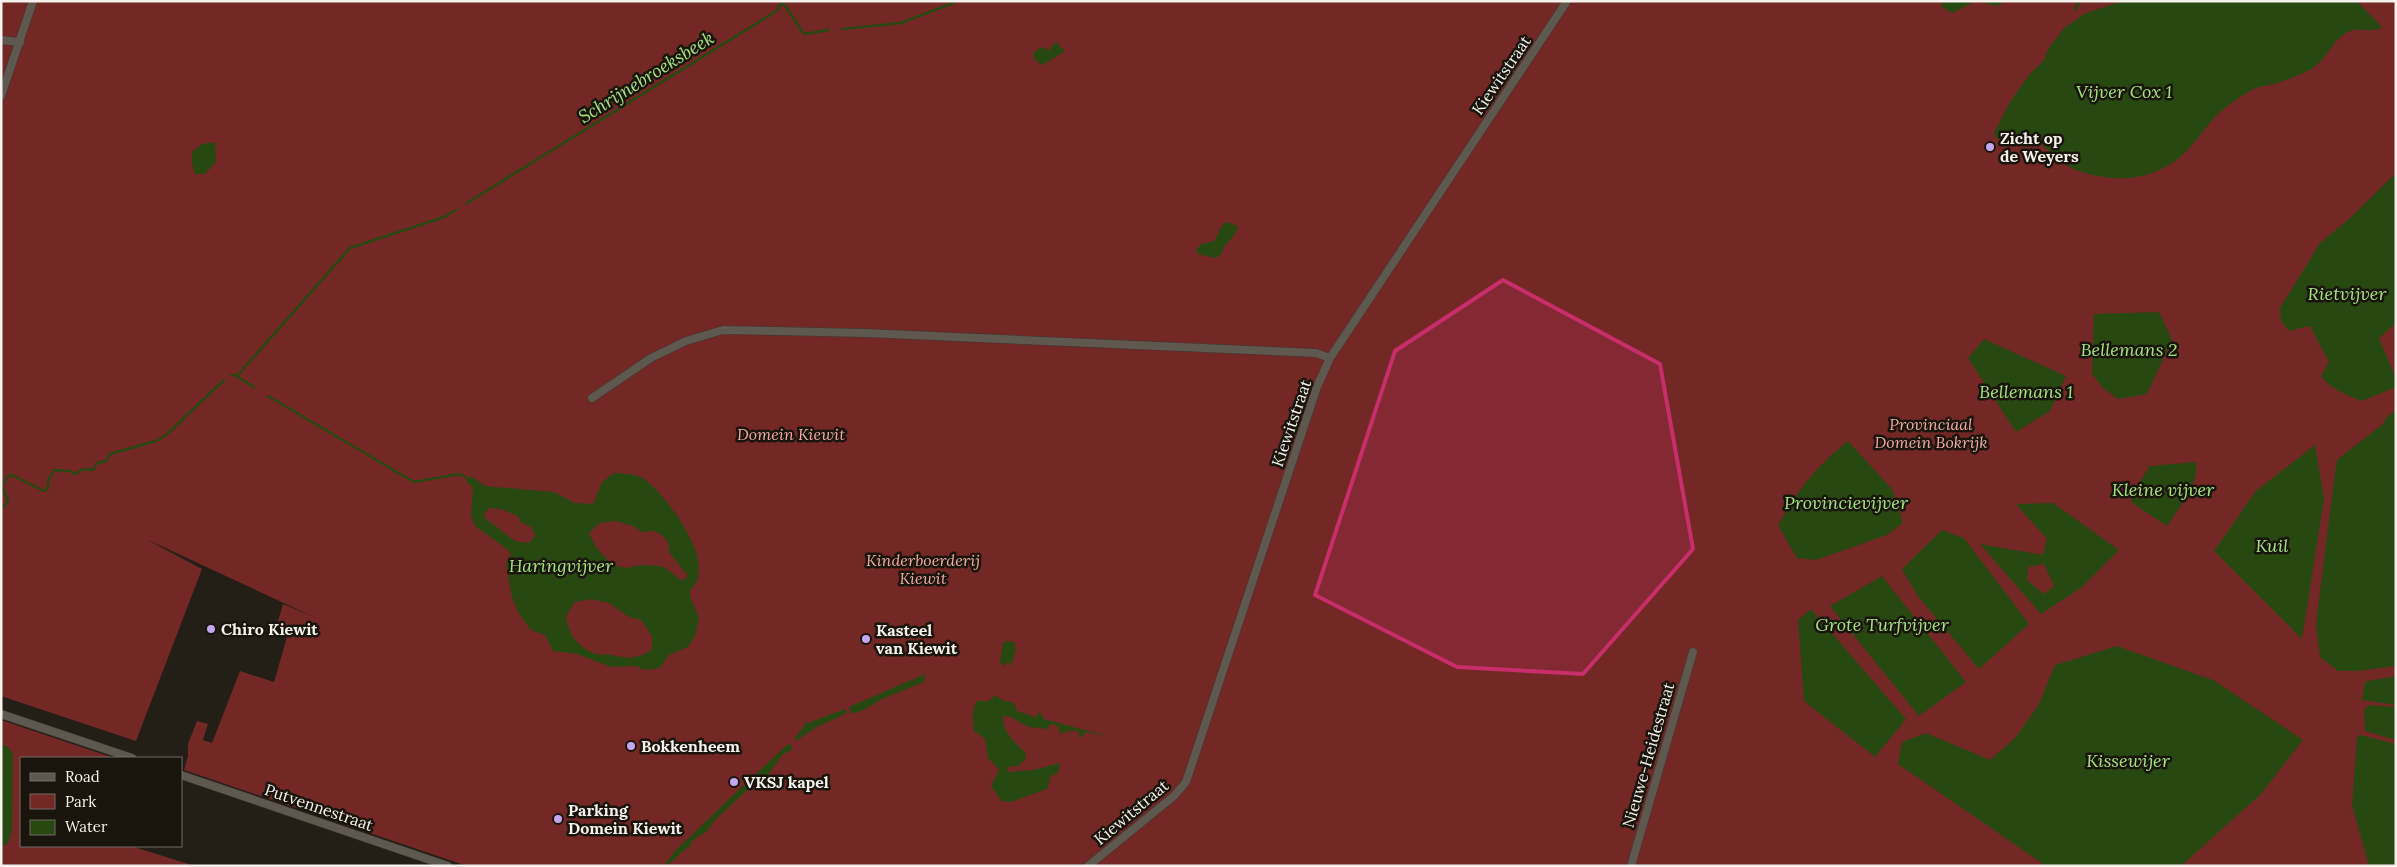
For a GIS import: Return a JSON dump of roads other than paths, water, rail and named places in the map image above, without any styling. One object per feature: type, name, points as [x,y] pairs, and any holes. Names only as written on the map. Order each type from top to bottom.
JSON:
[{"type":"street","points":[[1,96],[33,1]]},
{"type":"street","name":"Kiewitstraat","points":[[1088,866],[1174,796],[1186,782],[1317,387],[1330,358],[1567,1]]},
{"type":"street","points":[[1,40],[20,42]]},
{"type":"street","points":[[592,398],[651,358],[686,341],[723,330],[866,333],[1316,353],[1330,358]]},
{"type":"street","name":"Nieuwe-Heidestraat","points":[[1630,866],[1693,652]]},
{"type":"street","points":[[1,714],[129,757]]},
{"type":"street","name":"Putvennestraat","points":[[182,775],[448,866]]},
{"type":"water","points":[[1941,1],[1976,1],[1952,13],[1942,7]]},
{"type":"water","points":[[1976,1],[2007,1],[1996,6]]},
{"type":"water","name":"Vijver Cox 1","points":[[2123,1],[2357,1],[2382,27],[2375,30],[2350,31],[2334,44],[2323,59],[2313,68],[2284,81],[2260,87],[2242,96],[2215,117],[2190,148],[2180,157],[2169,165],[2144,176],[2117,178],[2089,174],[2070,167],[2044,146],[2028,137],[1996,138],[1994,133],[2010,102],[2028,76],[2044,60],[2048,49],[2064,28],[2086,13]]},
{"type":"water","points":[[1059,43],[1060,48],[1064,49],[1064,52],[1042,65],[1035,60],[1033,55],[1036,50],[1044,47],[1049,51],[1053,44]]},
{"type":"water","points":[[215,142],[216,162],[205,174],[195,174],[192,164],[192,152],[202,144]]},
{"type":"water","name":"Rietvijver","points":[[2396,173],[2396,323],[2379,338],[2396,379],[2396,387],[2362,401],[2340,392],[2325,381],[2321,376],[2329,362],[2310,326],[2289,331],[2281,321],[2280,308],[2320,243],[2349,219]]},
{"type":"water","points":[[1226,222],[1238,226],[1234,235],[1224,247],[1222,254],[1215,258],[1198,254],[1196,250],[1201,244],[1215,241],[1220,228]]},
{"type":"water","name":"Bellemans 2","points":[[2159,312],[2172,340],[2147,394],[2118,399],[2103,388],[2092,374],[2094,314]]},
{"type":"water","name":"Bellemans 1","points":[[1984,339],[2066,376],[2050,411],[2016,432],[1968,358]]},
{"type":"water","points":[[2396,410],[2396,666],[2358,671],[2338,671],[2320,657],[2316,624],[2336,465],[2338,459],[2383,424],[2386,418]]},
{"type":"water","name":"Provincievijver","points":[[1848,441],[1892,489],[1903,523],[1887,535],[1816,560],[1797,558],[1778,525],[1808,479]]},
{"type":"water","name":"Kuil","points":[[2315,445],[2324,499],[2302,639],[2214,551],[2256,491]]},
{"type":"water","name":"Kleine vijver","points":[[2196,462],[2196,471],[2191,488],[2167,526],[2132,503],[2131,496],[2150,466]]},
{"type":"water","name":"Haringvijver","points":[[614,473],[633,475],[644,479],[654,487],[677,515],[695,549],[699,565],[698,579],[690,590],[690,597],[699,618],[695,636],[688,647],[669,655],[660,668],[645,670],[636,666],[611,667],[577,654],[553,651],[545,635],[531,630],[518,612],[512,597],[506,564],[511,554],[475,526],[471,516],[473,487],[466,482],[471,476],[485,486],[554,492],[575,503],[593,504],[602,482]],"holes":[[[490,508],[501,509],[518,516],[520,522],[531,527],[535,536],[529,543],[515,541],[485,518],[484,513]],[[615,521],[633,526],[642,532],[654,531],[662,535],[669,544],[669,552],[688,576],[682,581],[665,568],[659,566],[643,565],[625,568],[611,564],[596,547],[589,533],[600,523]],[[591,599],[609,603],[629,617],[641,620],[652,636],[652,649],[643,655],[622,657],[596,654],[584,648],[575,640],[567,623],[566,616],[575,602]]]},
{"type":"water","points":[[2053,503],[2119,550],[2081,588],[2041,614],[1980,544],[2043,555],[2047,539],[2016,504]],"holes":[[[2044,564],[2054,586],[2044,594],[2027,580],[2028,567]]]},
{"type":"water","points":[[1942,530],[1964,538],[2029,624],[1979,669],[1917,595],[1902,569]]},
{"type":"water","name":"Grote Turfvijver","points":[[1882,576],[1966,682],[1919,716],[1830,606]]},
{"type":"water","points":[[1811,609],[1906,719],[1875,757],[1804,701],[1798,620]]},
{"type":"water","points":[[1007,641],[1014,642],[1016,649],[1010,668],[1010,663],[1005,663],[1004,667],[1000,662],[1003,643]]},
{"type":"water","name":"Kissewijer","points":[[2117,646],[2213,680],[2303,740],[2261,794],[2181,866],[2046,866],[1898,764],[1902,742],[1926,733],[1990,760],[2015,738],[2039,704],[2055,665]]},
{"type":"water","points":[[925,674],[924,682],[882,699],[864,710],[851,714],[849,707]]},
{"type":"water","points":[[2396,676],[2396,705],[2362,700],[2365,682]]},
{"type":"water","points":[[995,695],[1002,700],[1014,703],[1017,711],[1035,717],[1040,712],[1044,719],[1111,737],[1086,732],[1082,737],[1078,736],[1080,733],[1075,730],[1071,733],[1071,730],[1060,734],[1058,726],[1051,724],[1046,730],[1032,728],[1010,717],[1003,716],[1007,732],[1026,753],[1025,760],[1018,766],[1007,767],[1008,772],[1033,770],[1060,763],[1058,773],[1051,776],[1047,789],[1011,802],[1001,801],[991,786],[998,768],[988,758],[985,739],[974,731],[973,723],[973,712],[977,701],[989,701]]},
{"type":"water","points":[[2369,705],[2396,707],[2396,740],[2365,731],[2364,710]]},
{"type":"water","points":[[845,709],[847,712],[843,715],[817,727],[796,741],[795,738],[805,724]]},
{"type":"water","points":[[2360,735],[2396,744],[2396,866],[2369,866],[2352,805],[2357,737]]},
{"type":"water","points":[[788,744],[791,745],[792,750],[783,754],[767,776],[756,782],[715,820],[707,831],[692,841],[690,847],[664,866],[675,851]]},
{"type":"water","points":[[1,745],[8,747],[13,754],[12,831],[8,843],[1,846]]},
{"type":"waterway","name":"Schrijnebroeksbeek","points":[[842,29],[901,23],[958,1]]},
{"type":"waterway","points":[[2075,9],[2080,1]]},
{"type":"waterway","name":"Schrijnebroeksbeek","points":[[467,203],[778,10],[779,5],[784,4],[804,34],[829,30]]},
{"type":"waterway","name":"Schrijnebroeksbeek","points":[[237,376],[350,248],[444,217],[456,210]]},
{"type":"waterway","points":[[231,375],[235,375],[254,387]]},
{"type":"waterway","name":"Schrijnebroeksbeek","points":[[1,510],[8,501],[2,486],[7,476],[12,475],[44,491],[48,488],[48,481],[54,470],[70,471],[75,474],[83,469],[93,470],[97,463],[106,461],[110,454],[156,441],[166,435],[224,380]]},
{"type":"waterway","points":[[268,396],[414,482],[460,474],[468,479]]},
{"type":"place","name":"Zicht op de Weyers","points":[[1990,147]]},
{"type":"place","name":"Chiro Kiewit","points":[[211,629]]},
{"type":"place","name":"Kasteel van Kiewit","points":[[866,639]]},
{"type":"place","name":"Bokkenheem","points":[[631,746]]},
{"type":"place","name":"VKSJ kapel","points":[[734,782]]},
{"type":"place","name":"Parking Domein Kiewit","points":[[558,819]]},
{"type":"park label","name":"Provinciaal Domein Bokrijk","points":[[1931,433]]},
{"type":"park label","name":"Domein Kiewit","points":[[791,434]]},
{"type":"park label","name":"Kinderboerderij Kiewit","points":[[923,569]]}]
